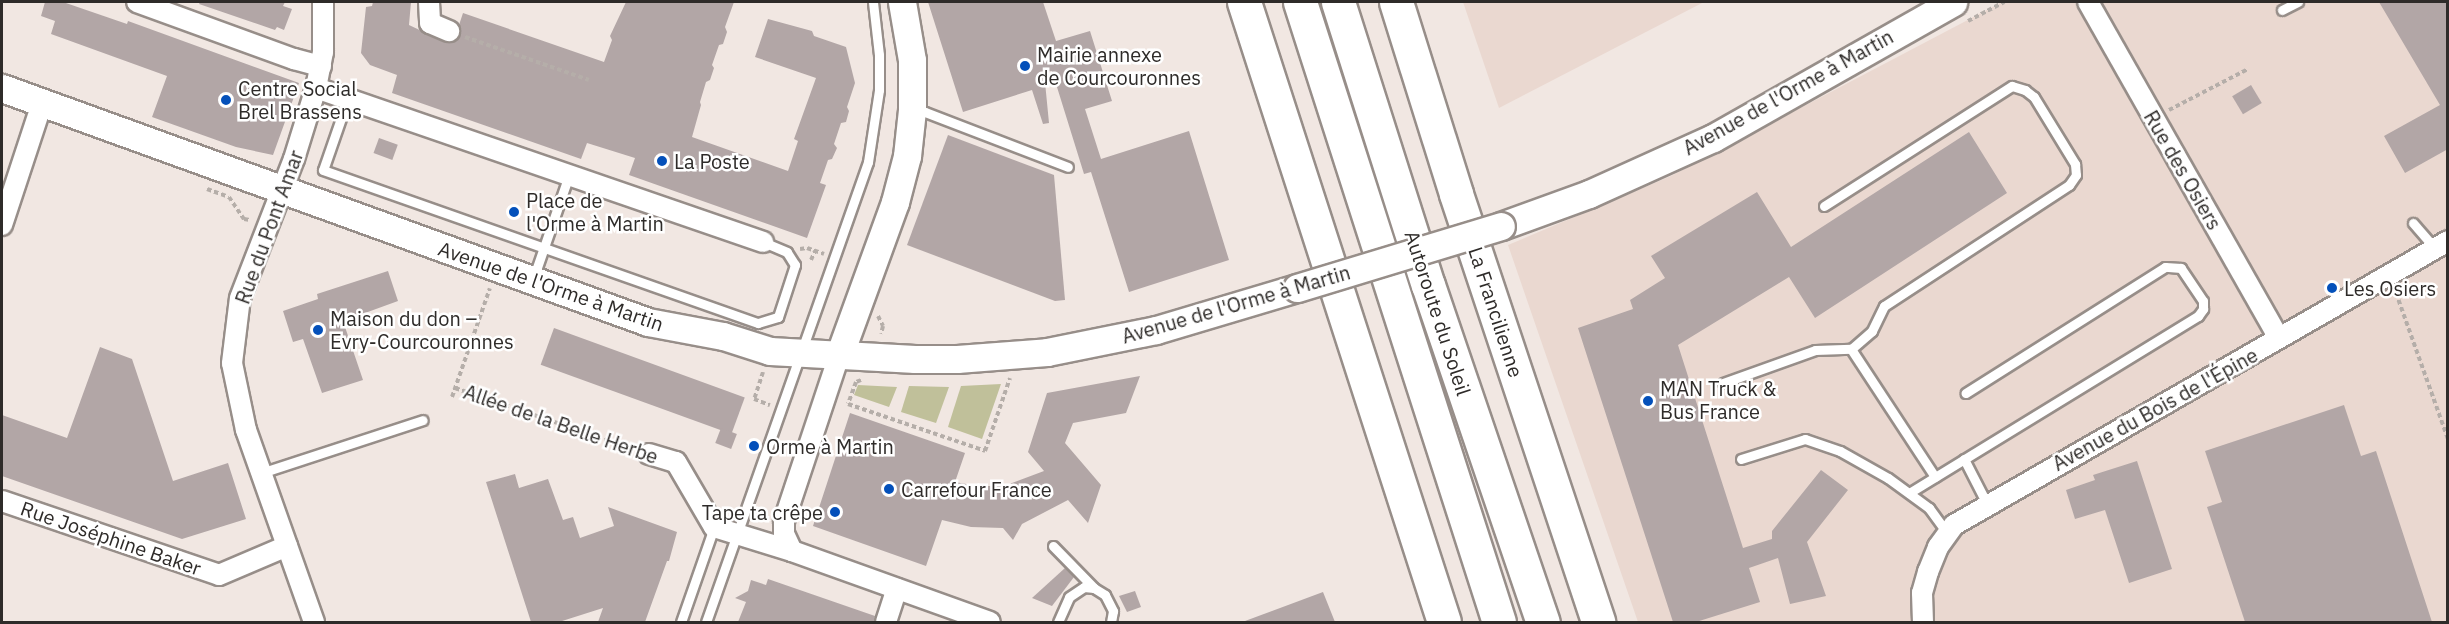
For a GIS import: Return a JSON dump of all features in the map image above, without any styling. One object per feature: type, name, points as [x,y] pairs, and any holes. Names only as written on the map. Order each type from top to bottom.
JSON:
[{"type":"highway","points":[[1244,2],[1444,622]]},
{"type":"highway","name":"Autoroute du Soleil","points":[[1300,2],[1499,622]]},
{"type":"highway","name":"Autoroute du Soleil","points":[[1338,2],[1428,285],[1543,622]]},
{"type":"highway","name":"La Francilienne","points":[[1396,2],[1456,194],[1598,622]]},
{"type":"main road","points":[[839,356],[895,202],[907,156],[912,110],[912,60],[902,2]]},
{"type":"main road","name":"Avenue de l'Orme à Martin","points":[[2,88],[648,322],[723,336],[770,351],[839,356],[957,359],[1047,352],[1156,330],[1501,226],[1589,194],[1713,138],[1881,40],[1953,2]]},
{"type":"street","points":[[137,2],[294,59],[321,66]]},
{"type":"street","name":"Rue du Pont Amar","points":[[314,622],[246,429],[232,363],[240,298],[282,191],[316,88],[321,66],[322,2]]},
{"type":"street","points":[[429,2],[430,23],[449,31]]},
{"type":"street","name":"Rue des Osiers","points":[[2088,2],[2279,338]]},
{"type":"street","points":[[316,88],[763,242]]},
{"type":"street","points":[[2,225],[42,103]]},
{"type":"street","name":"Avenue du Bois de l'Épine","points":[[1923,622],[1922,593],[1928,572],[1938,547],[1954,525],[2441,245]]},
{"type":"street","points":[[792,551],[784,534],[784,521],[839,356]]},
{"type":"street","name":"Allée de la Belle Herbe","points":[[650,454],[676,462],[714,527]]},
{"type":"street","name":"Rue Joséphine Baker","points":[[2,501],[219,575],[287,546]]},
{"type":"street","points":[[714,527],[792,551],[990,622]]},
{"type":"street","points":[[886,622],[897,589]]},
{"type":"lane","points":[[706,622],[868,162],[879,90],[879,55],[873,2]]},
{"type":"lane","points":[[2282,10],[2298,2]]},
{"type":"lane","points":[[1723,383],[1815,350],[1851,350],[1872,331],[1884,306],[2069,185],[2076,175],[2075,164],[2034,97],[2025,90],[2013,86],[1824,206]]},
{"type":"lane","points":[[348,98],[323,170],[758,323],[778,317],[795,265],[787,252],[763,242]]},
{"type":"lane","points":[[912,110],[924,112],[1068,167]]},
{"type":"lane","points":[[533,281],[569,175]]},
{"type":"lane","points":[[2413,223],[2441,245]]},
{"type":"lane","points":[[1909,493],[2198,316],[2203,301],[2181,268],[2165,267],[1966,393]]},
{"type":"lane","points":[[1851,350],[1935,477]]},
{"type":"lane","points":[[261,472],[423,420]]},
{"type":"lane","points":[[1741,459],[1805,439],[1840,451],[1909,493],[1929,508],[1948,534]]},
{"type":"lane","points":[[1964,459],[1987,504]]},
{"type":"lane","points":[[681,622],[714,527]]},
{"type":"lane","points":[[1053,546],[1094,588],[1105,595],[1113,611],[1111,622]]},
{"type":"lane","points":[[1058,622],[1069,597],[1084,587],[1094,588]]},
{"type":"path","points":[[449,31],[589,80]]},
{"type":"path","points":[[2154,118],[2248,69]]},
{"type":"path","points":[[196,185],[229,197],[244,219],[268,226]]},
{"type":"path","points":[[811,260],[815,251]]},
{"type":"path","points":[[452,398],[497,269]]},
{"type":"path","points":[[2389,274],[2448,439]]},
{"type":"path","points":[[876,312],[883,326],[875,357],[868,378],[856,382],[848,404],[985,451],[1011,375]]},
{"type":"path","name":"Allée de la Belle Herbe","points":[[455,388],[650,454]]},
{"type":"shaded area","points":[[1463,2],[1704,2],[1499,108]]},
{"type":"shaded area","points":[[2002,2],[2447,2],[2447,622],[1638,622],[1508,245],[1671,176]]},
{"type":"green space","points":[[1001,384],[982,439],[948,427],[961,386]]},
{"type":"green space","points":[[858,385],[897,387],[889,407],[854,395]]},
{"type":"green space","points":[[909,386],[949,387],[936,423],[901,412]]},
{"type":"building","name":"Centre Social Brel Brassens","points":[[45,2],[63,2],[127,24],[128,21],[299,83],[273,155],[236,147],[152,117],[167,76],[51,34],[55,21],[41,16]]},
{"type":"building","points":[[200,2],[285,2],[283,6],[292,9],[284,30],[277,27],[275,30],[199,4]]},
{"type":"building","points":[[373,2],[411,2],[409,25],[445,42],[456,41],[460,36],[459,25],[463,13],[604,62],[612,40],[610,36],[626,2],[734,2],[725,27],[727,32],[723,44],[719,45],[710,80],[706,82],[692,137],[788,171],[798,141],[794,139],[816,78],[755,57],[768,19],[812,31],[814,36],[846,47],[855,83],[847,107],[849,111],[846,122],[841,123],[834,144],[837,148],[832,159],[828,160],[820,183],[826,185],[807,238],[629,175],[635,158],[587,143],[581,159],[392,93],[397,75],[370,65],[361,53],[366,7],[372,6]]},
{"type":"building","points":[[928,2],[1043,2],[1056,41],[1090,31],[1112,101],[1085,109],[1101,159],[1189,131],[1229,260],[1129,292],[1091,172],[1084,174],[1052,71],[1044,72],[1049,123],[1043,124],[1032,90],[963,112]]},
{"type":"building","points":[[2379,2],[2448,2],[2448,149],[2405,173],[2384,136],[2440,105]]},
{"type":"building","points":[[2251,85],[2262,103],[2243,114],[2232,96]]},
{"type":"building","name":"MAN Truck & Bus France","points":[[1969,132],[2007,193],[1815,318],[1789,277],[1678,345],[1743,548],[1772,539],[1772,531],[1821,470],[1848,490],[1807,542],[1826,596],[1790,604],[1778,558],[1749,568],[1760,602],[1696,622],[1673,622],[1578,328],[1633,309],[1630,300],[1665,278],[1651,256],[1757,192],[1791,247]]},
{"type":"building","points":[[948,135],[1054,175],[1065,300],[1055,301],[907,245]]},
{"type":"building","points":[[379,138],[398,145],[392,160],[374,153]]},
{"type":"building","name":"Maison du don – Evry-Courcouronnes","points":[[388,271],[398,301],[343,321],[363,380],[322,393],[303,339],[293,342],[283,311],[318,299],[317,294]]},
{"type":"building","points":[[554,328],[745,397],[731,434],[541,365]]},
{"type":"building","points":[[100,347],[132,359],[173,481],[228,463],[246,519],[182,539],[2,476],[2,415],[67,438]]},
{"type":"building","points":[[1140,376],[1126,413],[1073,423],[1065,443],[1101,485],[1088,523],[1068,500],[1022,524],[1013,540],[1003,528],[971,527],[942,520],[926,566],[813,526],[850,413],[965,453],[955,482],[977,486],[1004,486],[1044,471],[1028,452],[1047,393]]},
{"type":"building","points":[[2344,405],[2361,456],[2376,451],[2432,622],[2245,622],[2207,507],[2222,502],[2205,451]]},
{"type":"building","points":[[721,428],[737,434],[731,449],[715,443]]},
{"type":"building","points":[[2137,461],[2172,569],[2129,583],[2105,510],[2075,519],[2066,490],[2095,480],[2093,475]]},
{"type":"building","points":[[515,474],[519,488],[548,479],[563,520],[573,517],[580,538],[614,526],[608,507],[677,532],[669,561],[667,561],[645,622],[598,622],[603,608],[559,622],[531,622],[486,482]]},
{"type":"building","points":[[1065,568],[1074,577],[1052,606],[1032,598]]},
{"type":"building","points":[[768,579],[875,616],[874,622],[738,622],[746,602],[735,598],[748,591],[751,580],[766,585]]},
{"type":"building","points":[[1135,591],[1141,607],[1127,612],[1119,596]]},
{"type":"building","points":[[1323,592],[1335,622],[1245,621]]},
{"type":"place","name":"Mairie annexe de Courcouronnes","points":[[1025,66]]},
{"type":"place","name":"Centre Social Brel Brassens","points":[[226,100]]},
{"type":"place","name":"La Poste","points":[[662,161]]},
{"type":"place","name":"Place de l'Orme à Martin","points":[[514,212]]},
{"type":"place","name":"Les Osiers","points":[[2332,288]]},
{"type":"place","name":"Maison du don – Evry-Courcouronnes","points":[[318,330]]},
{"type":"place","name":"MAN Truck & Bus France","points":[[1648,401]]},
{"type":"place","name":"Orme à Martin","points":[[754,446]]},
{"type":"place","name":"Carrefour France","points":[[889,489]]},
{"type":"place","name":"Tape ta crêpe","points":[[835,512]]}]
